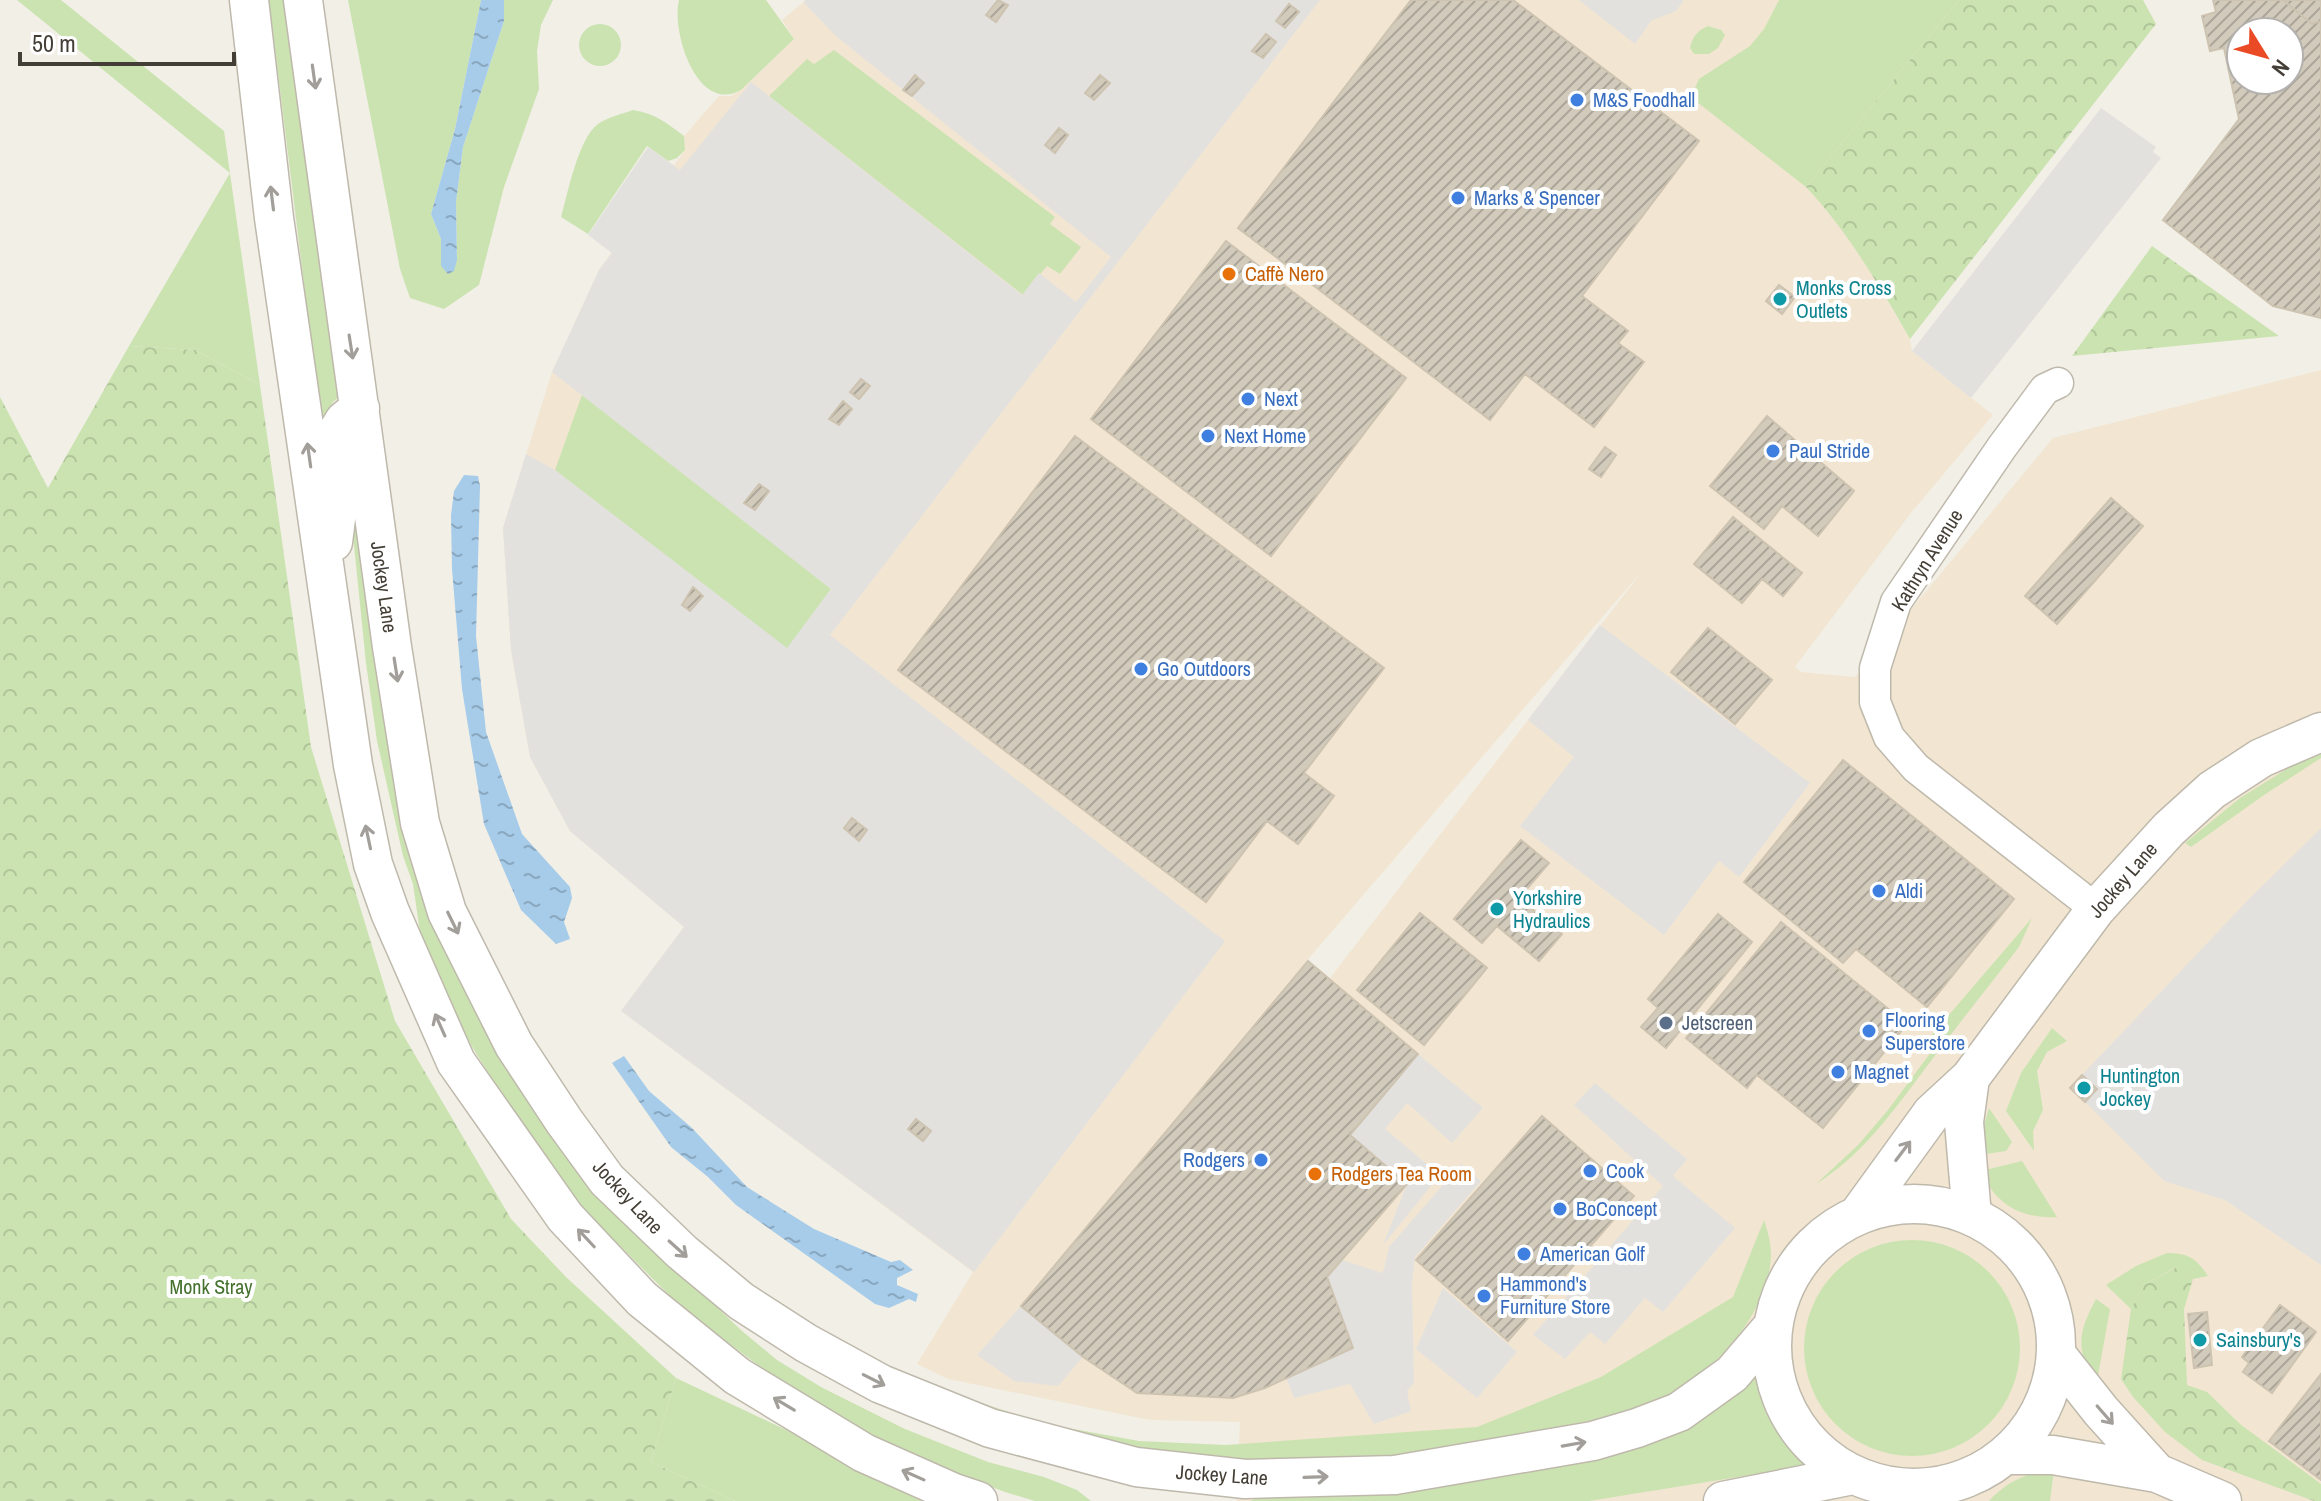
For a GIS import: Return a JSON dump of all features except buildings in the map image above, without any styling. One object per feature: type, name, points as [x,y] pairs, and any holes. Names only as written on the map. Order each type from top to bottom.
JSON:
[{"type":"street","points":[[249,0],[274,218],[353,765],[373,864],[390,912],[456,1062],[556,1204],[642,1299],[737,1376],[864,1453],[978,1501]]},
{"type":"street","name":"Jockey Lane","points":[[303,0],[392,647],[420,823],[447,912],[514,1045],[607,1180],[682,1252],[741,1301],[806,1343],[881,1384],[990,1428],[1209,1488],[1245,1479],[1395,1475],[1593,1441],[1679,1412],[1732,1374],[1773,1326]]},
{"type":"street","name":"Kathryn Avenue","points":[[2058,383],[2045,389],[2002,447],[1896,602],[1875,668],[1875,702],[1889,737],[1916,768],[2096,909]]},
{"type":"street","points":[[326,588],[340,488],[336,443],[344,421],[360,408]]},
{"type":"street","name":"Jockey Lane","points":[[1858,1215],[1932,1113],[1970,1078],[2096,909],[2169,829],[2212,790],[2261,758],[2321,732]]},
{"type":"street","name":"Jockey Lane","points":[[1970,1078],[1964,1122],[1972,1216]]},
{"type":"street","points":[[1915,1203],[1945,1207],[1972,1216],[2007,1238],[2029,1262],[2046,1292],[2055,1324],[2056,1354],[2049,1392],[2031,1426],[2006,1455],[1986,1469],[1948,1484],[1907,1488],[1866,1481],[1816,1450],[1788,1414],[1774,1372],[1773,1326],[1786,1283],[1812,1246],[1858,1215],[1886,1206],[1915,1203]]},
{"type":"street","points":[[2056,1354],[2101,1411],[2157,1473]]},
{"type":"street","points":[[2006,1455],[2053,1455],[2157,1473],[2222,1501]]},
{"type":"street","points":[[1723,1501],[1853,1475]]},
{"type":"shaded area","points":[[806,0],[1959,0],[1807,187],[1829,211],[1861,256],[1910,339],[1912,351],[1993,415],[1911,513],[1795,667],[1801,672],[1855,677],[2053,438],[2321,370],[2321,1501],[1236,1501],[1240,1422],[1150,1420],[948,1379],[917,1364],[973,1272],[621,1011],[684,927],[570,831],[530,757],[511,650],[503,528],[552,372],[599,270],[685,150],[684,136],[719,96],[731,96],[741,90],[794,39],[782,20]],"holes":[[[1643,570],[1327,982],[1304,964]]]},
{"type":"shaded area","points":[[1320,0],[830,635],[1225,941],[974,1272],[621,1011],[684,927],[570,831],[530,757],[511,650],[503,528],[526,454],[555,470],[787,648],[831,589],[552,372],[599,270],[612,253],[588,235],[648,147],[680,170],[751,82],[1022,295],[1039,273],[1076,302],[1111,257],[837,37],[803,2]]},
{"type":"shaded area","points":[[1579,0],[1684,0],[1676,11],[1651,21],[1635,44]]},
{"type":"shaded area","points":[[2101,108],[2156,147],[2153,152],[2161,158],[1971,398],[1912,351]]},
{"type":"shaded area","points":[[1600,625],[1810,783],[1739,877],[1719,861],[1664,935],[1520,826],[1574,757],[1528,720]]},
{"type":"shaded area","points":[[2321,828],[2321,1265],[2225,1200],[2164,1181],[2085,1102],[2097,1089],[2082,1075]]},
{"type":"shaded area","points":[[1418,1054],[1483,1108],[1452,1143],[1407,1103],[1385,1129],[1440,1175],[1383,1245],[1407,1184],[1350,1135]]},
{"type":"shaded area","points":[[1595,1083],[1687,1159],[1673,1176],[1735,1228],[1663,1312],[1645,1298],[1605,1344],[1590,1332],[1565,1359],[1533,1335],[1663,1186],[1574,1105]]},
{"type":"shaded area","points":[[1461,1164],[1481,1181],[1415,1257],[1412,1284],[1414,1383],[1407,1391],[1411,1411],[1374,1424],[1350,1384],[1294,1398],[1286,1378],[1353,1348],[1327,1277],[1342,1260],[1383,1273],[1389,1247]]},
{"type":"shaded area","points":[[1443,1288],[1517,1352],[1477,1398],[1416,1349]]},
{"type":"shaded area","points":[[1021,1306],[1083,1357],[1058,1386],[1014,1381],[977,1355]]},
{"type":"green space","points":[[17,0],[61,0],[224,131],[230,173]]},
{"type":"green space","points":[[269,0],[291,0],[342,395],[326,414],[333,484],[319,405]]},
{"type":"green space","points":[[348,0],[481,0],[455,129],[431,214],[441,239],[441,266],[457,260],[456,202],[463,147],[504,21],[504,0],[553,0],[541,25],[537,51],[539,89],[504,187],[479,285],[444,309],[410,298],[400,269]]},
{"type":"green space","points":[[679,0],[766,0],[794,39],[741,90],[725,95],[712,91],[700,81],[690,66],[679,31]]},
{"type":"green space","points":[[1779,0],[1959,0],[1806,187],[1697,102],[1695,88],[1699,79],[1750,46],[1764,29]]},
{"type":"green space","points":[[1959,0],[2143,0],[2156,24],[1910,339],[1850,241],[1806,187]]},
{"type":"green space","points":[[600,24],[615,30],[621,45],[615,60],[600,66],[585,60],[579,45],[585,30]]},
{"type":"green space","points":[[1708,26],[1721,30],[1725,35],[1718,48],[1709,54],[1694,54],[1690,48],[1693,40],[1698,32]]},
{"type":"green space","points":[[834,50],[1055,217],[1050,224],[1081,247],[1060,274],[1047,266],[1023,295],[769,96],[807,59],[814,64]]},
{"type":"green space","points":[[633,110],[654,116],[684,136],[685,150],[668,161],[647,146],[588,234],[561,217],[579,154],[598,124]]},
{"type":"green space","points":[[230,173],[260,385],[195,350],[129,346]]},
{"type":"green space","points":[[2152,246],[2279,336],[2072,356]]},
{"type":"green space","name":"Monk Stray","points":[[129,346],[195,350],[260,385],[311,747],[395,1021],[511,1219],[566,1277],[676,1378],[651,1462],[735,1501],[0,1501],[0,397],[48,488]]},
{"type":"green space","points":[[583,392],[831,589],[787,649],[555,470]]},
{"type":"green space","points":[[357,495],[420,879],[457,977],[497,1049],[614,1210],[742,1331],[777,1360],[821,1387],[905,1429],[988,1462],[1044,1477],[1077,1490],[1091,1501],[1035,1501],[1005,1492],[916,1458],[847,1423],[766,1371],[683,1309],[595,1221],[536,1151],[471,1045],[422,946],[413,884],[403,856],[377,741],[349,496]]},
{"type":"green space","points":[[2321,748],[2321,758],[2191,847],[2185,843],[2240,798]]},
{"type":"green space","points":[[2032,918],[2019,947],[1884,1122],[1852,1156],[1816,1184],[1858,1145],[1888,1110],[1937,1044],[1930,1037]]},
{"type":"green space","points":[[2052,1028],[2067,1041],[2047,1052],[2037,1071],[2043,1110],[2033,1131],[2034,1151],[2006,1111],[2021,1073]]},
{"type":"green space","points":[[1989,1108],[2012,1142],[2006,1151],[1980,1155],[1983,1129]]},
{"type":"green space","points":[[2022,1161],[2057,1217],[2032,1215],[2011,1207],[1994,1192],[1981,1171]]},
{"type":"green space","points":[[1764,1220],[1771,1255],[1761,1298],[1735,1340],[1700,1375],[1662,1399],[1635,1409],[1514,1436],[1362,1459],[1244,1462],[1131,1446],[1062,1432],[993,1412],[927,1385],[1046,1424],[1139,1441],[1226,1445],[1477,1427],[1601,1377],[1733,1297]]},
{"type":"green space","points":[[1912,1240],[1953,1248],[1972,1258],[1988,1272],[2002,1288],[2012,1307],[2020,1348],[2012,1389],[2002,1408],[1988,1424],[1972,1438],[1953,1448],[1912,1456],[1871,1448],[1852,1438],[1836,1424],[1822,1408],[1812,1389],[1804,1348],[1812,1307],[1822,1288],[1836,1272],[1852,1258],[1871,1248]]},
{"type":"green space","points":[[2167,1253],[2191,1258],[2208,1276],[2193,1279],[2174,1268],[2144,1285],[2131,1309],[2106,1285],[2136,1266]]},
{"type":"green space","points":[[2175,1268],[2193,1279],[2184,1309],[2187,1385],[2207,1392],[2240,1424],[2321,1484],[2321,1501],[2202,1460],[2165,1432],[2121,1379],[2131,1309],[2144,1285]]},
{"type":"green space","points":[[2096,1299],[2110,1309],[2096,1387],[2081,1343],[2085,1323]]},
{"type":"green space","points":[[1761,1368],[1768,1396],[1779,1420],[1813,1465],[1589,1501],[1250,1501],[1259,1497],[1393,1491]]},
{"type":"green space","points":[[676,1378],[937,1501],[735,1501],[651,1462]]},
{"type":"green space","points":[[2054,1470],[2050,1501],[1989,1501],[2018,1479]]},
{"type":"water","points":[[481,0],[504,0],[504,21],[463,147],[456,202],[457,260],[454,271],[448,274],[441,266],[441,239],[431,214],[455,129]]},
{"type":"water","points":[[464,475],[478,476],[480,486],[476,636],[486,732],[522,834],[570,887],[572,898],[564,922],[570,939],[556,944],[521,910],[484,824],[462,689],[452,569],[454,491]]},
{"type":"water","points":[[624,1056],[649,1091],[692,1128],[747,1187],[814,1229],[891,1262],[900,1260],[913,1270],[897,1278],[897,1285],[918,1294],[916,1302],[909,1299],[889,1308],[875,1304],[736,1205],[671,1147],[612,1063]]},
{"type":"place","name":"M&S Foodhall","points":[[1577,100]]},
{"type":"place","name":"Marks & Spencer","points":[[1458,198]]},
{"type":"place","name":"Caffè Nero","points":[[1229,274]]},
{"type":"place","name":"Monks Cross Outlets","points":[[1780,299]]},
{"type":"place","name":"Next","points":[[1248,399]]},
{"type":"place","name":"Next Home","points":[[1208,436]]},
{"type":"place","name":"Paul Stride","points":[[1773,451]]},
{"type":"place","name":"Go Outdoors","points":[[1141,669]]},
{"type":"place","name":"Aldi","points":[[1879,891]]},
{"type":"place","name":"Yorkshire Hydraulics","points":[[1497,909]]},
{"type":"place","name":"Jetscreen","points":[[1666,1023]]},
{"type":"place","name":"Flooring Superstore","points":[[1869,1031]]},
{"type":"place","name":"Magnet","points":[[1838,1072]]},
{"type":"place","name":"Huntington Jockey","points":[[2084,1088]]},
{"type":"place","name":"Rodgers","points":[[1261,1160]]},
{"type":"place","name":"Cook","points":[[1590,1171]]},
{"type":"place","name":"Rodgers Tea Room","points":[[1315,1174]]},
{"type":"place","name":"BoConcept","points":[[1560,1209]]},
{"type":"place","name":"American Golf","points":[[1524,1254]]},
{"type":"place","name":"Hammond's Furniture Store","points":[[1484,1296]]},
{"type":"place","name":"Sainsbury's","points":[[2200,1340]]}]
